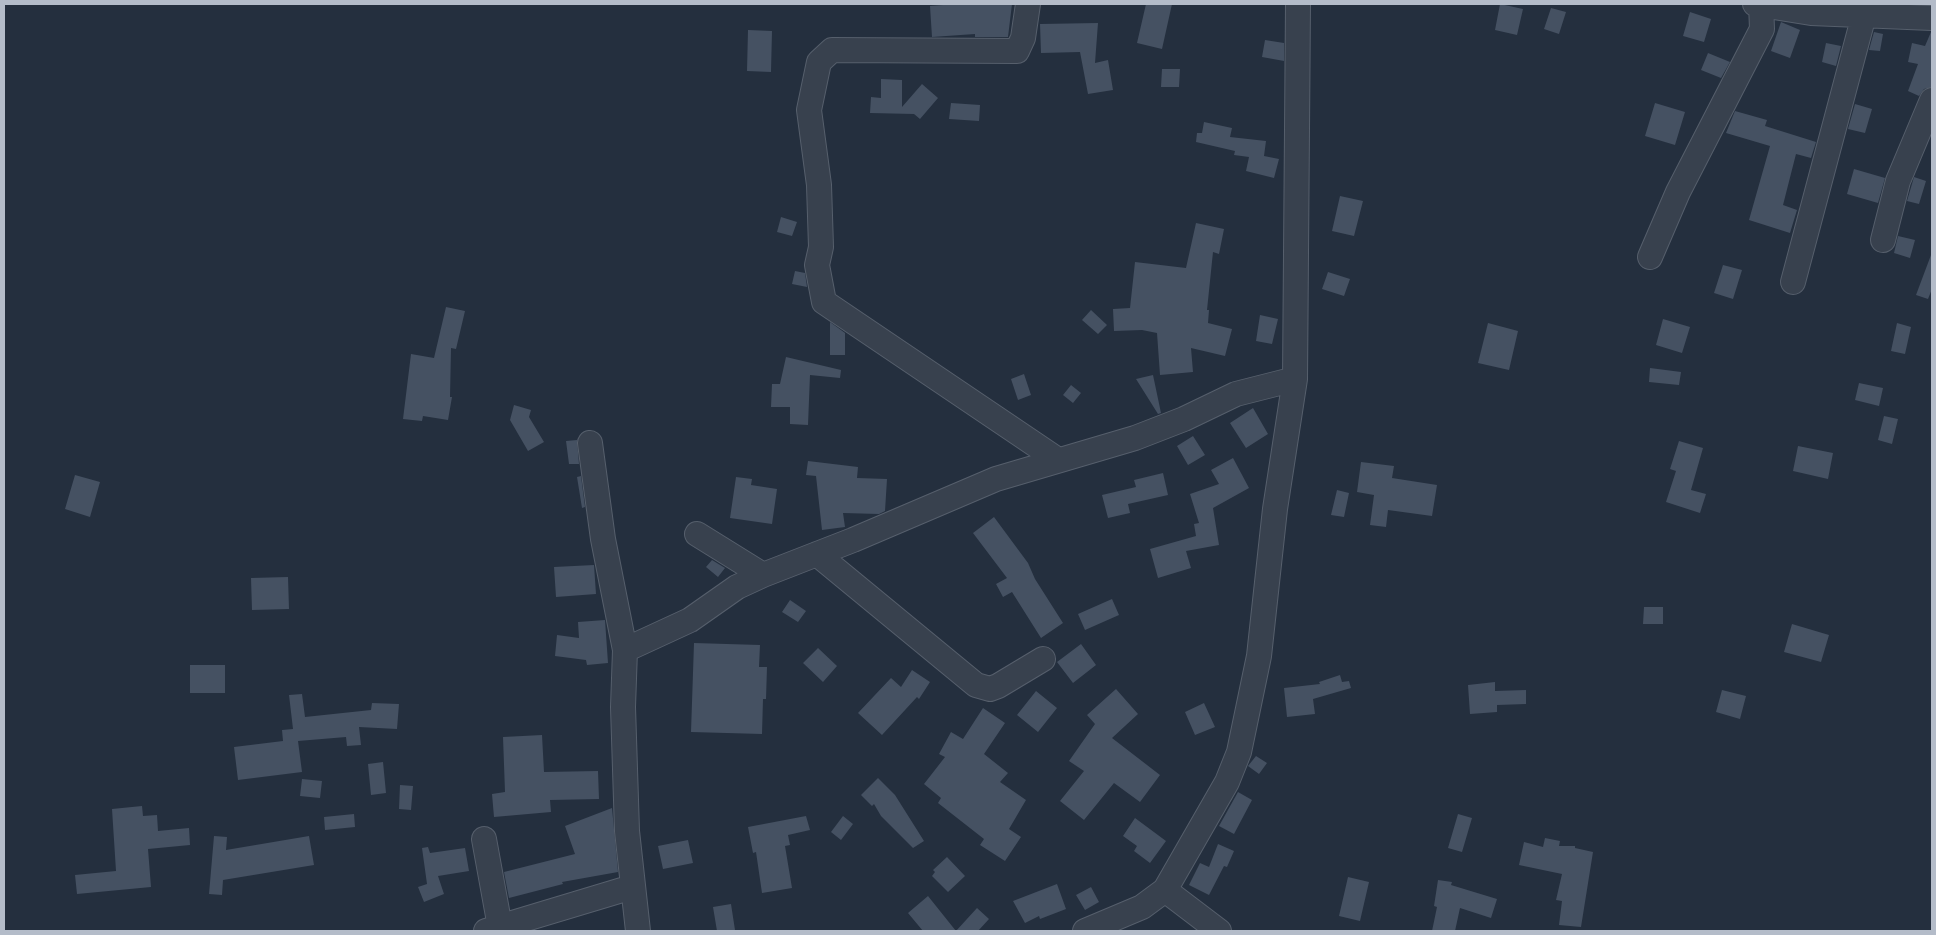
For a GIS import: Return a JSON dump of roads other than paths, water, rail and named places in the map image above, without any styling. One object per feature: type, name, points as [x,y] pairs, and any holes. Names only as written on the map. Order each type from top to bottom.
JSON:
[{"type":"street","points":[[1028,4],[1023,38],[1017,51],[832,50],[819,62],[809,110],[819,185],[821,246],[817,265],[824,302],[1058,460]]},
{"type":"street","points":[[1650,257],[1678,192],[1762,29],[1759,4],[1811,13],[1932,18]]},
{"type":"street","points":[[1085,931],[1142,907],[1165,890],[1227,782],[1239,752],[1259,656],[1275,509],[1295,379],[1292,5]]},
{"type":"street","points":[[1793,282],[1864,15]]},
{"type":"street","points":[[1882,240],[1898,181],[1932,100]]},
{"type":"street","points":[[625,650],[690,620],[737,587],[763,575],[996,479],[1135,438],[1184,419],[1236,394],[1295,379]]},
{"type":"street","points":[[590,443],[603,539],[625,650],[623,708],[627,831],[638,931]]},
{"type":"street","points":[[697,534],[763,575]]},
{"type":"street","points":[[817,554],[976,685],[984,688],[998,686],[1043,659]]},
{"type":"street","points":[[484,839],[493,929],[632,888]]},
{"type":"street","points":[[1165,890],[1219,931]]}]
